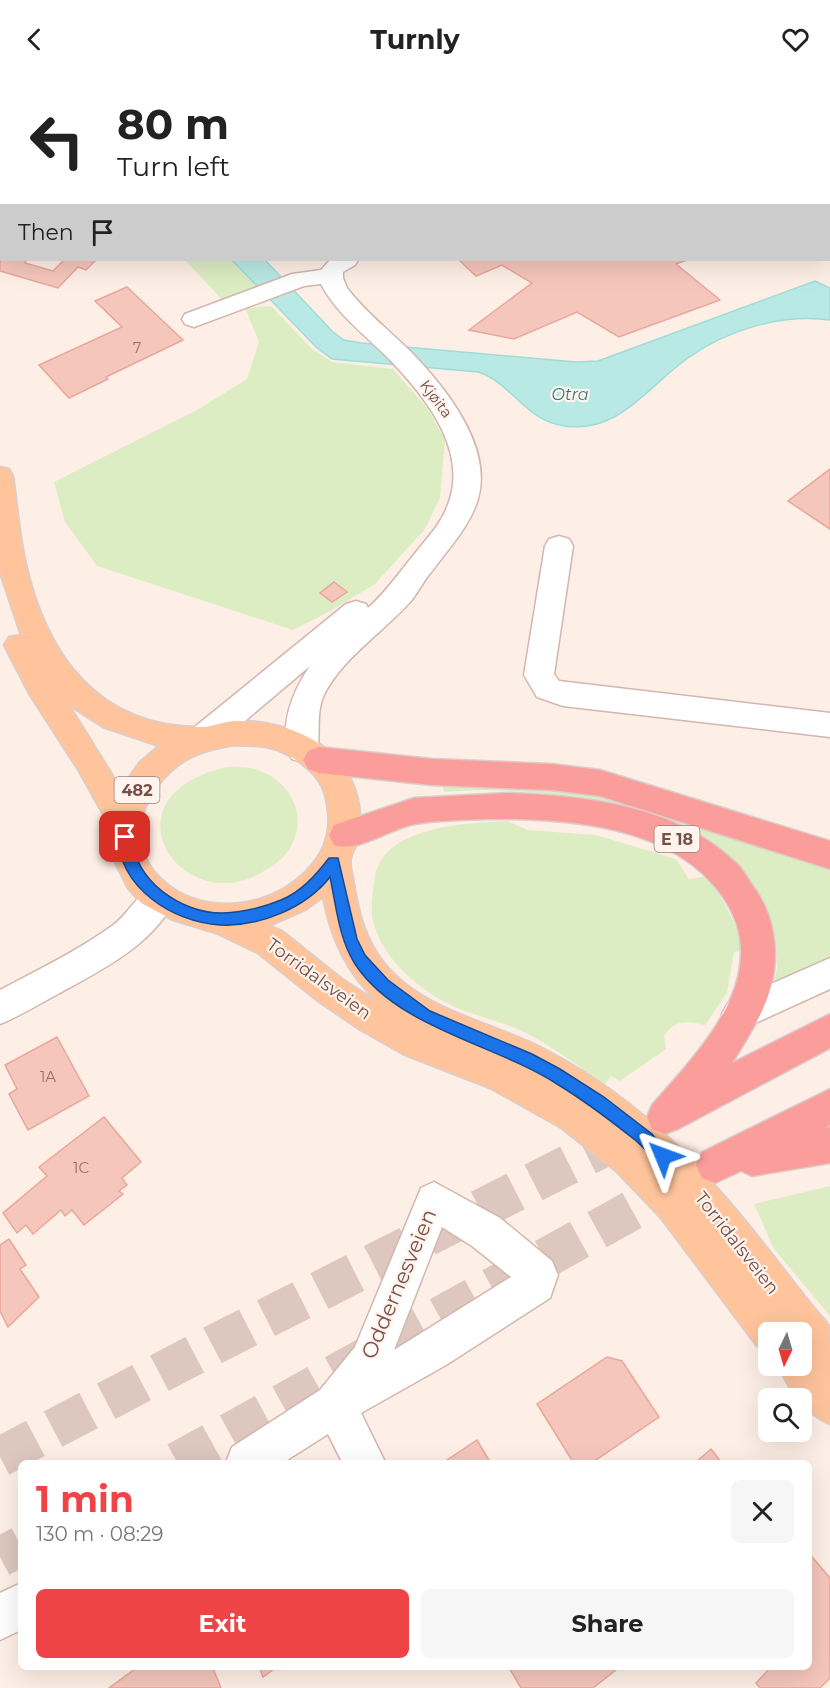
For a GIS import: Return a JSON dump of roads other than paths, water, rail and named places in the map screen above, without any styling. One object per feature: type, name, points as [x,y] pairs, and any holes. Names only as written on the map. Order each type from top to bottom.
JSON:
[{"type":"highway","name":"E 18","points":[[311,755],[432,772],[550,777],[600,783],[830,855]]},
{"type":"highway","name":"E 18","points":[[339,848],[420,810],[495,806],[570,809],[664,832],[693,847],[719,868],[739,888],[752,915],[759,942],[751,996],[715,1058],[664,1117],[830,1030]]},
{"type":"highway","points":[[830,1106],[715,1165],[830,1145]]},
{"type":"main road","name":"482","points":[[0,476],[7,538],[14,575],[23,603],[41,644],[68,686],[94,708],[137,729],[175,739],[202,739],[234,734],[266,735],[311,755],[337,781],[346,807],[339,848],[317,883],[288,904],[255,916],[220,919],[187,912],[159,898],[137,876],[126,851],[124,823],[132,796],[150,772],[174,753],[202,739]]},
{"type":"main road","name":"482","points":[[0,596],[8,619],[36,678],[90,762],[124,823]]},
{"type":"main road","name":"Torridalsveien","points":[[339,848],[350,939],[360,960],[383,985],[425,1016],[526,1058],[555,1074],[599,1102],[646,1140],[695,1188],[802,1326],[830,1358]]},
{"type":"main road","name":"Torridalsveien","points":[[220,919],[270,942],[330,990],[371,1018],[416,1042],[503,1077],[573,1115],[628,1158],[674,1205],[763,1322]]},
{"type":"main road","points":[[807,1376],[830,1403]]},
{"type":"street","points":[[194,319],[300,279],[338,268]]},
{"type":"street","name":"Kjøita","points":[[311,755],[302,714],[308,695],[319,678],[344,649],[402,592],[454,522],[466,493],[467,471],[452,418],[411,368],[346,303],[333,284],[338,268]]},
{"type":"street","points":[[560,546],[539,675],[548,689],[563,694],[830,724]]},
{"type":"street","name":"Kjøita","points":[[202,739],[390,584],[420,565]]},
{"type":"street","points":[[0,1008],[104,952],[129,933],[159,898]]},
{"type":"street","points":[[740,1014],[830,973]]},
{"type":"street","name":"Oddernesveien","points":[[250,1460],[335,1405],[432,1351],[536,1284],[538,1275],[486,1232],[434,1201],[369,1361],[335,1405]]},
{"type":"street","points":[[335,1405],[363,1460]]},
{"type":"street","points":[[0,1618],[18,1607]]},
{"type":"water","name":"Otra","points":[[233,261],[266,261],[333,332],[344,340],[576,362],[598,361],[815,281],[830,288],[830,320],[812,318],[774,322],[720,339],[673,369],[632,406],[601,423],[584,427],[551,423],[539,417],[500,384],[478,372],[332,359],[316,347]]},
{"type":"tunnel","points":[[0,1457],[219,1342],[633,1132]]},
{"type":"tunnel","points":[[181,1460],[685,1181]]},
{"type":"tunnel","points":[[0,1557],[18,1548]]}]
